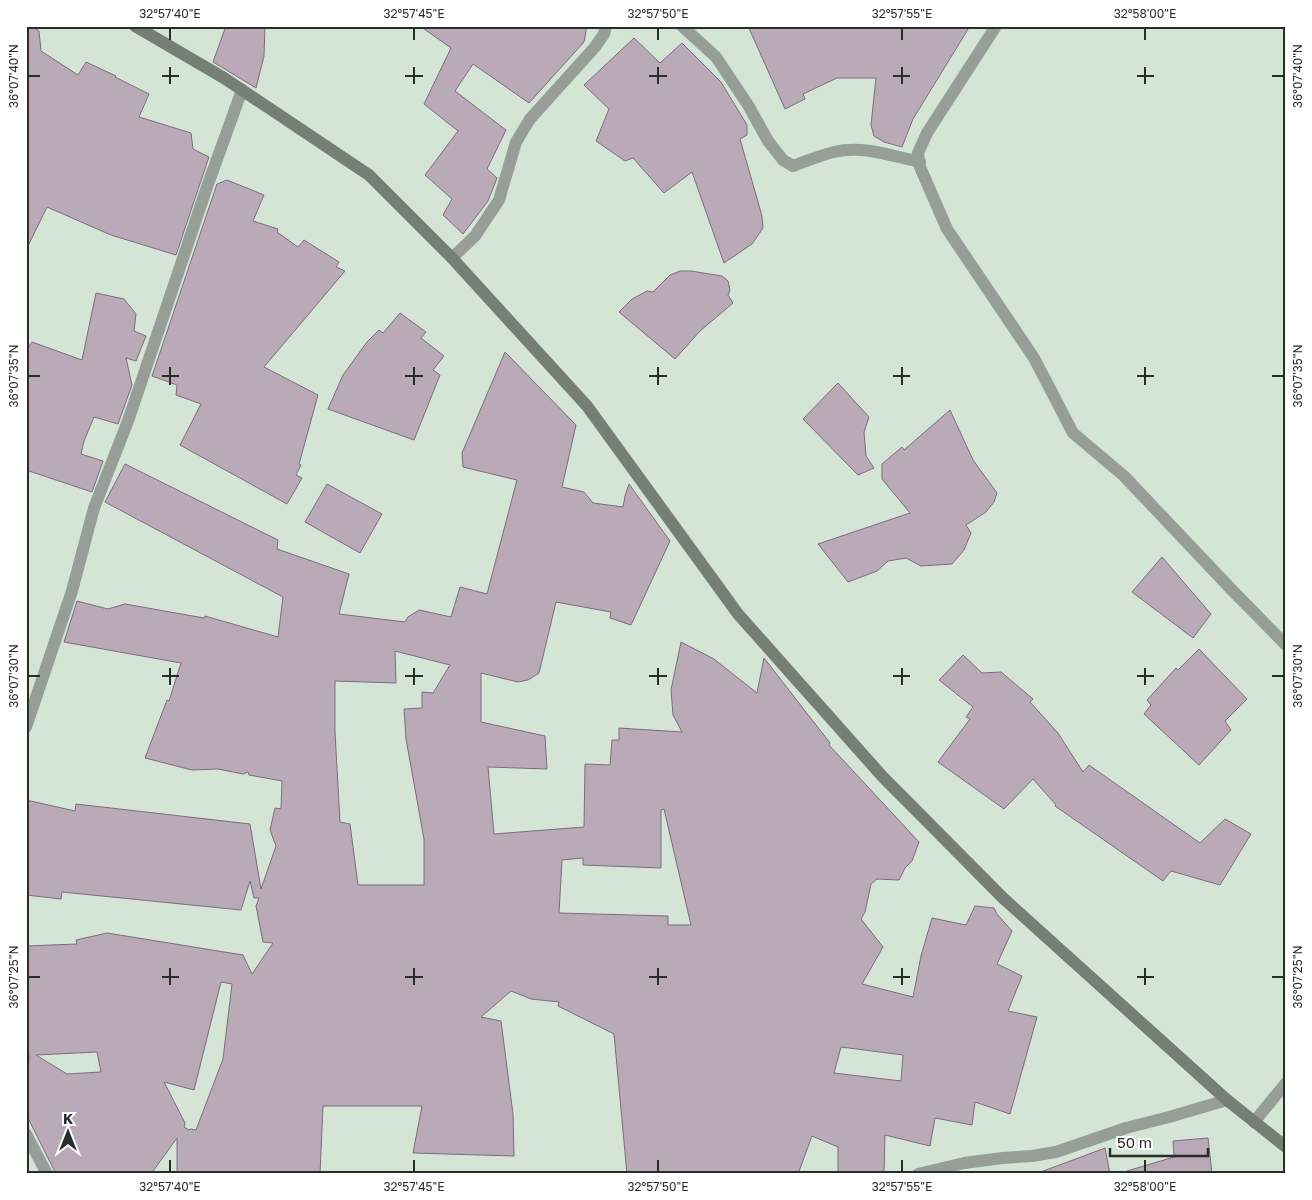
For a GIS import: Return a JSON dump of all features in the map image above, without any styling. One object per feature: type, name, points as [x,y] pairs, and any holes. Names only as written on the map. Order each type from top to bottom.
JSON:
[{"type":"street","points":[[135,26],[224,78],[369,175],[452,258],[587,406],[738,614],[882,776],[1003,898],[1227,1100],[1286,1147]]},
{"type":"street","points":[[452,258],[475,236],[499,200],[516,142],[530,119],[596,47],[604,34],[606,26]]},
{"type":"street","points":[[682,26],[716,57],[748,105],[768,142],[782,160],[793,166],[836,152],[854,150],[875,152],[920,162]]},
{"type":"street","points":[[996,26],[928,133],[918,153],[947,229],[1034,358],[1073,433],[1124,476],[1286,645]]},
{"type":"street","points":[[26,727],[69,600],[94,508],[128,421],[207,187],[242,90]]},
{"type":"street","points":[[1254,1122],[1286,1083]]},
{"type":"street","points":[[918,1174],[964,1163],[1056,1152],[1126,1128],[1227,1100]]},
{"type":"street","points":[[26,1134],[47,1174]]},
{"type":"building","points":[[26,26],[31,26],[39,31],[41,51],[78,75],[86,62],[149,94],[139,117],[191,133],[193,149],[209,157],[176,255],[111,235],[47,207],[26,250]]},
{"type":"building","points":[[226,26],[265,26],[264,56],[256,88],[213,62]]},
{"type":"building","points":[[420,26],[587,26],[584,42],[529,103],[473,64],[455,91],[506,130],[487,169],[497,178],[488,201],[463,234],[443,215],[452,199],[425,175],[458,131],[424,104],[451,48]]},
{"type":"building","points":[[748,26],[970,26],[913,119],[902,147],[884,142],[874,136],[871,125],[876,78],[837,78],[803,94],[805,99],[785,109]]},
{"type":"building","points":[[634,38],[660,63],[682,43],[721,82],[747,125],[747,135],[740,139],[762,216],[763,228],[752,244],[724,263],[692,172],[664,193],[633,158],[625,161],[596,141],[609,109],[584,85]]},
{"type":"building","points":[[227,180],[264,195],[253,221],[278,229],[277,232],[298,247],[304,240],[339,262],[336,267],[345,271],[264,367],[318,395],[299,464],[301,465],[296,475],[302,478],[287,504],[180,445],[201,404],[176,395],[177,385],[152,376],[217,184]]},
{"type":"building","points":[[680,271],[722,276],[728,281],[730,290],[728,295],[733,303],[700,331],[675,359],[619,312],[632,299],[647,291],[653,292],[670,275]]},
{"type":"building","points":[[96,293],[124,299],[136,314],[134,331],[146,336],[136,361],[126,358],[132,385],[118,424],[94,417],[84,441],[81,454],[103,461],[92,492],[26,470],[26,351],[32,342],[82,360]]},
{"type":"building","points":[[400,313],[426,332],[421,338],[444,356],[433,370],[440,375],[414,440],[328,409],[343,375],[367,342],[379,330],[383,333]]},
{"type":"building","points":[[505,352],[576,425],[562,487],[584,492],[593,503],[623,507],[629,484],[670,541],[631,625],[610,618],[611,612],[556,602],[539,673],[528,680],[518,682],[481,673],[481,722],[545,736],[547,769],[488,767],[494,834],[584,827],[585,764],[610,765],[612,740],[619,740],[619,728],[682,732],[673,715],[671,690],[681,642],[714,659],[757,693],[764,658],[830,743],[829,745],[919,842],[912,861],[905,868],[899,880],[877,879],[871,884],[865,912],[861,919],[883,947],[862,984],[913,997],[921,956],[932,918],[966,925],[975,906],[994,908],[1012,931],[997,964],[1022,976],[1008,1011],[1037,1017],[1010,1114],[975,1102],[972,1125],[935,1118],[930,1146],[885,1135],[884,1174],[838,1174],[838,1147],[812,1136],[798,1174],[627,1174],[614,1034],[558,1006],[559,1002],[531,999],[511,991],[481,1017],[501,1021],[513,1114],[514,1156],[413,1153],[422,1106],[323,1106],[320,1174],[177,1174],[177,1138],[151,1174],[56,1174],[26,1114],[29,1055],[26,1055],[26,946],[77,944],[76,940],[107,933],[243,955],[252,974],[273,943],[263,942],[256,906],[259,898],[254,898],[250,881],[241,910],[62,892],[61,899],[26,895],[26,800],[75,811],[76,804],[250,824],[261,889],[276,846],[270,830],[275,808],[281,809],[282,781],[249,775],[248,772],[243,774],[218,769],[192,770],[145,758],[167,700],[169,701],[181,663],[64,642],[77,601],[108,609],[125,604],[204,618],[205,616],[278,637],[283,597],[105,502],[125,464],[278,540],[277,549],[349,574],[339,614],[405,622],[408,617],[419,610],[451,617],[460,587],[487,594],[517,480],[463,467],[462,453]],"holes":[[[395,651],[450,665],[433,693],[422,692],[422,708],[404,709],[406,739],[424,839],[424,885],[358,885],[350,824],[340,822],[335,732],[335,681],[396,683]],[[664,809],[691,925],[668,925],[668,916],[559,913],[562,860],[583,858],[583,865],[661,868],[661,810]],[[221,982],[232,984],[223,1059],[196,1130],[189,1130],[184,1127],[185,1123],[164,1082],[194,1090]],[[841,1047],[903,1055],[901,1081],[834,1073]],[[97,1052],[101,1072],[67,1074],[36,1055]]]},
{"type":"building","points":[[838,383],[869,417],[864,432],[866,456],[874,468],[858,475],[803,419]]},
{"type":"building","points":[[950,410],[973,460],[997,493],[994,502],[986,512],[966,525],[971,533],[964,550],[952,564],[921,566],[906,558],[888,561],[877,571],[848,582],[818,544],[910,513],[882,479],[882,464],[902,447],[904,450]]},
{"type":"building","points":[[327,484],[382,514],[360,553],[305,522]]},
{"type":"building","points":[[1162,557],[1211,614],[1193,638],[1132,592]]},
{"type":"building","points":[[1199,649],[1247,699],[1225,721],[1231,730],[1199,765],[1144,714],[1151,705],[1147,700],[1176,668],[1178,670]]},
{"type":"building","points":[[963,655],[982,673],[1001,672],[1033,699],[1030,702],[1058,733],[1083,772],[1089,765],[1200,843],[1225,819],[1251,834],[1220,885],[1171,871],[1163,881],[1055,806],[1033,779],[1004,809],[938,762],[970,719],[966,717],[973,707],[939,680]]},
{"type":"building","points":[[1208,1138],[1212,1174],[1128,1174],[1127,1171],[1174,1157],[1173,1141]]},
{"type":"building","points":[[1105,1148],[1110,1174],[1038,1174],[1038,1173]]}]
